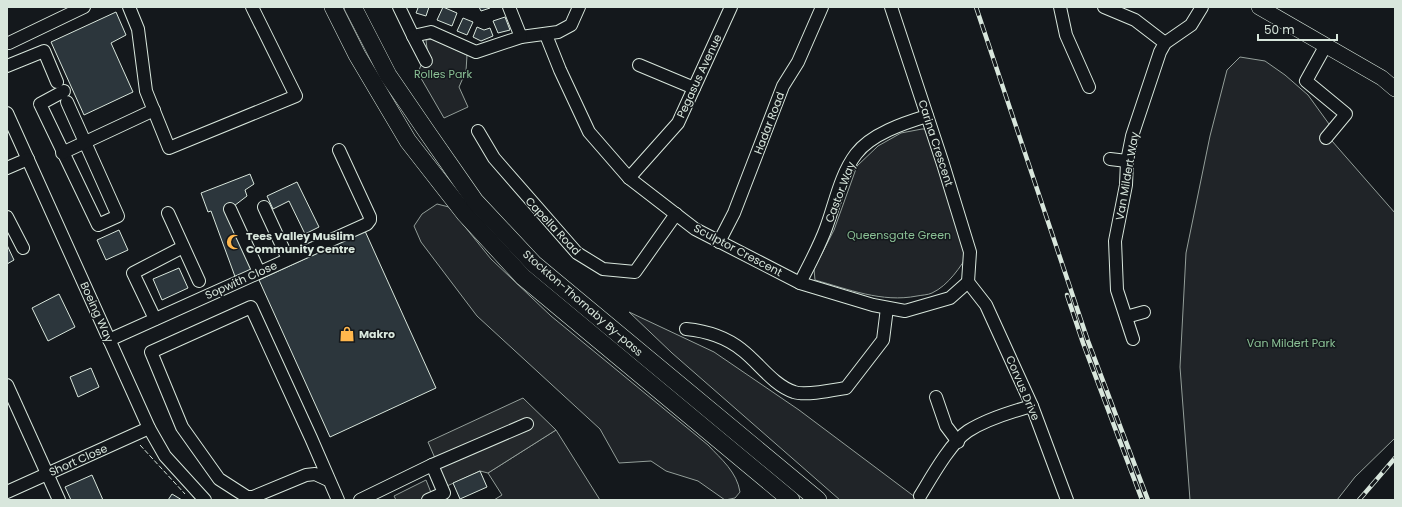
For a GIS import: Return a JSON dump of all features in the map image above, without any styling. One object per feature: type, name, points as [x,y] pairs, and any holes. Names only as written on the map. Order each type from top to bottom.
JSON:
[{"type":"highway","name":"Stockton-Thornaby By-pass","points":[[333,7],[357,55],[408,141],[465,214],[523,277],[791,500]]},
{"type":"highway","name":"Stockton-Thornaby By-pass","points":[[355,11],[388,75],[475,201],[534,264],[818,500]]},
{"type":"main road","points":[[1259,7],[1382,78],[1395,89]]},
{"type":"street","points":[[9,43],[84,7]]},
{"type":"street","points":[[129,7],[138,29],[146,91],[169,148],[296,96],[252,7]]},
{"type":"street","points":[[399,7],[426,61]]},
{"type":"street","points":[[509,7],[521,37]]},
{"type":"street","points":[[413,36],[431,32],[476,52],[521,37],[546,35],[558,32],[571,24],[579,7]]},
{"type":"street","name":"Pegasus Avenue","points":[[629,178],[678,122],[731,7]]},
{"type":"street","name":"Hadar Road","points":[[719,242],[734,213],[783,86],[798,62],[822,7]]},
{"type":"street","name":"Carina Crescent","points":[[891,7],[970,252],[968,282]]},
{"type":"street","points":[[1060,7],[1066,35],[1089,87]]},
{"type":"street","points":[[1104,7],[1135,20],[1165,43],[1191,25],[1202,7]]},
{"type":"street","name":"Sculptor Crescent","points":[[546,35],[560,70],[589,132],[629,178],[696,229],[800,283],[873,306],[905,311],[950,298],[968,282]]},
{"type":"street","name":"Van Mildert Way","points":[[1133,339],[1117,290],[1115,241],[1126,185],[1127,161],[1132,136],[1150,77],[1165,43]]},
{"type":"street","points":[[1326,45],[1306,81],[1346,114],[1326,138]]},
{"type":"street","points":[[7,66],[44,52],[63,92],[118,216],[98,225],[62,153],[40,104],[63,92]]},
{"type":"street","points":[[639,65],[694,88]]},
{"type":"street","points":[[62,153],[154,110]]},
{"type":"street","name":"Boeing Way","points":[[7,113],[149,428],[165,456],[205,500]]},
{"type":"street","name":"Castor Way","points":[[800,283],[826,230],[845,175],[856,154],[878,135],[901,124],[927,116]]},
{"type":"street","name":"Capella Road","points":[[478,131],[494,158],[576,254],[603,270],[635,272],[676,214]]},
{"type":"street","name":"Sopwith Close","points":[[110,340],[367,224],[370,220],[339,150]]},
{"type":"street","points":[[1110,158],[1127,161]]},
{"type":"street","points":[[7,168],[28,159]]},
{"type":"street","points":[[264,207],[288,259]]},
{"type":"street","points":[[230,209],[259,272]]},
{"type":"street","points":[[168,213],[199,281]]},
{"type":"street","points":[[7,217],[23,248]]},
{"type":"street","points":[[155,319],[133,273],[183,247]]},
{"type":"street","name":"Corvus Drive","points":[[968,282],[986,305],[1032,406],[1067,500]]},
{"type":"street","points":[[328,480],[315,474],[306,476],[253,497],[247,497],[219,479],[182,427],[151,352],[250,307],[338,500]]},
{"type":"street","points":[[686,329],[715,334],[742,349],[770,377],[795,392],[822,392],[846,388],[883,340],[887,308]]},
{"type":"street","points":[[1126,317],[1144,312]]},
{"type":"street","points":[[7,385],[59,500]]},
{"type":"street","points":[[936,397],[946,426],[958,442]]},
{"type":"street","points":[[920,496],[943,458],[967,431],[1003,415],[1032,406]]},
{"type":"street","points":[[360,500],[376,496],[432,465],[527,424]]},
{"type":"street","name":"Short Close","points":[[7,492],[149,428]]},
{"type":"street","points":[[428,500],[444,493],[432,465]]},
{"type":"green space","name":"Rolles Park","points":[[432,39],[467,55],[466,71],[459,87],[468,107],[444,118],[418,73],[421,65],[428,57],[426,40]]},
{"type":"green space","name":"Van Mildert Park","points":[[1240,57],[1265,61],[1285,75],[1308,95],[1329,124],[1325,133],[1395,213],[1395,438],[1355,477],[1337,500],[1190,500],[1180,367],[1186,253],[1210,136],[1227,70]]},
{"type":"green space","name":"Queensgate Green","points":[[931,129],[970,252],[962,264],[954,275],[938,290],[929,294],[904,298],[891,298],[865,294],[815,280],[814,269],[834,230],[857,166],[878,146],[901,133]]},
{"type":"green space","points":[[437,204],[449,207],[491,259],[551,316],[708,445],[728,466],[736,478],[740,492],[735,498],[725,500],[698,481],[666,471],[651,461],[619,463],[600,429],[477,316],[421,242],[414,226],[422,214]]},
{"type":"green space","points":[[629,312],[714,352],[799,410],[919,500],[840,500],[672,353]]},
{"type":"green space","points":[[556,430],[600,500],[494,500],[502,495],[488,473]]},
{"type":"shaded area","points":[[523,398],[556,430],[488,473],[480,471],[447,486],[428,442]]},
{"type":"shaded area","points":[[426,480],[434,500],[396,500],[394,496]]},
{"type":"building","points":[[415,7],[429,7],[426,16],[416,13],[418,8]]},
{"type":"building","points":[[443,7],[457,13],[452,26],[437,20]]},
{"type":"building","points":[[479,7],[490,7],[490,8],[481,11]]},
{"type":"building","points":[[116,12],[126,35],[111,43],[133,92],[84,115],[51,42]]},
{"type":"building","points":[[505,17],[510,30],[498,33],[493,21]]},
{"type":"building","points":[[463,18],[473,22],[467,35],[457,31]]},
{"type":"building","points":[[477,27],[484,30],[490,28],[493,36],[481,41],[473,37]]},
{"type":"building","name":"Tees Valley Muslim Community Centre","points":[[250,174],[254,184],[245,190],[247,196],[230,209],[259,272],[237,282],[211,211],[208,212],[201,193]]},
{"type":"building","points":[[297,182],[319,227],[305,234],[289,201],[273,209],[267,196]]},
{"type":"building","points":[[119,230],[128,250],[106,260],[97,240]]},
{"type":"building","name":"Makro","points":[[365,231],[436,388],[330,437],[259,280]]},
{"type":"building","points":[[7,245],[14,260],[7,264]]},
{"type":"building","points":[[179,268],[188,288],[162,300],[153,279]]},
{"type":"building","points":[[59,294],[75,327],[48,341],[32,308]]},
{"type":"building","points":[[91,368],[99,387],[78,397],[70,377]]},
{"type":"building","points":[[480,471],[487,487],[460,499],[453,483]]},
{"type":"building","points":[[92,475],[103,500],[71,500],[65,487]]},
{"type":"building","points":[[172,494],[182,500],[168,500]]},
{"type":"railway","points":[[976,7],[1088,341],[1148,500]]},
{"type":"railway","points":[[1067,295],[1083,343],[1142,500]]},
{"type":"railway","points":[[1359,500],[1395,458]]},
{"type":"fence","points":[[140,445],[185,494]]},
{"type":"place","name":"Tees Valley Muslim Community Centre","points":[[234,242]]},
{"type":"place","name":"Makro","points":[[347,334]]}]
